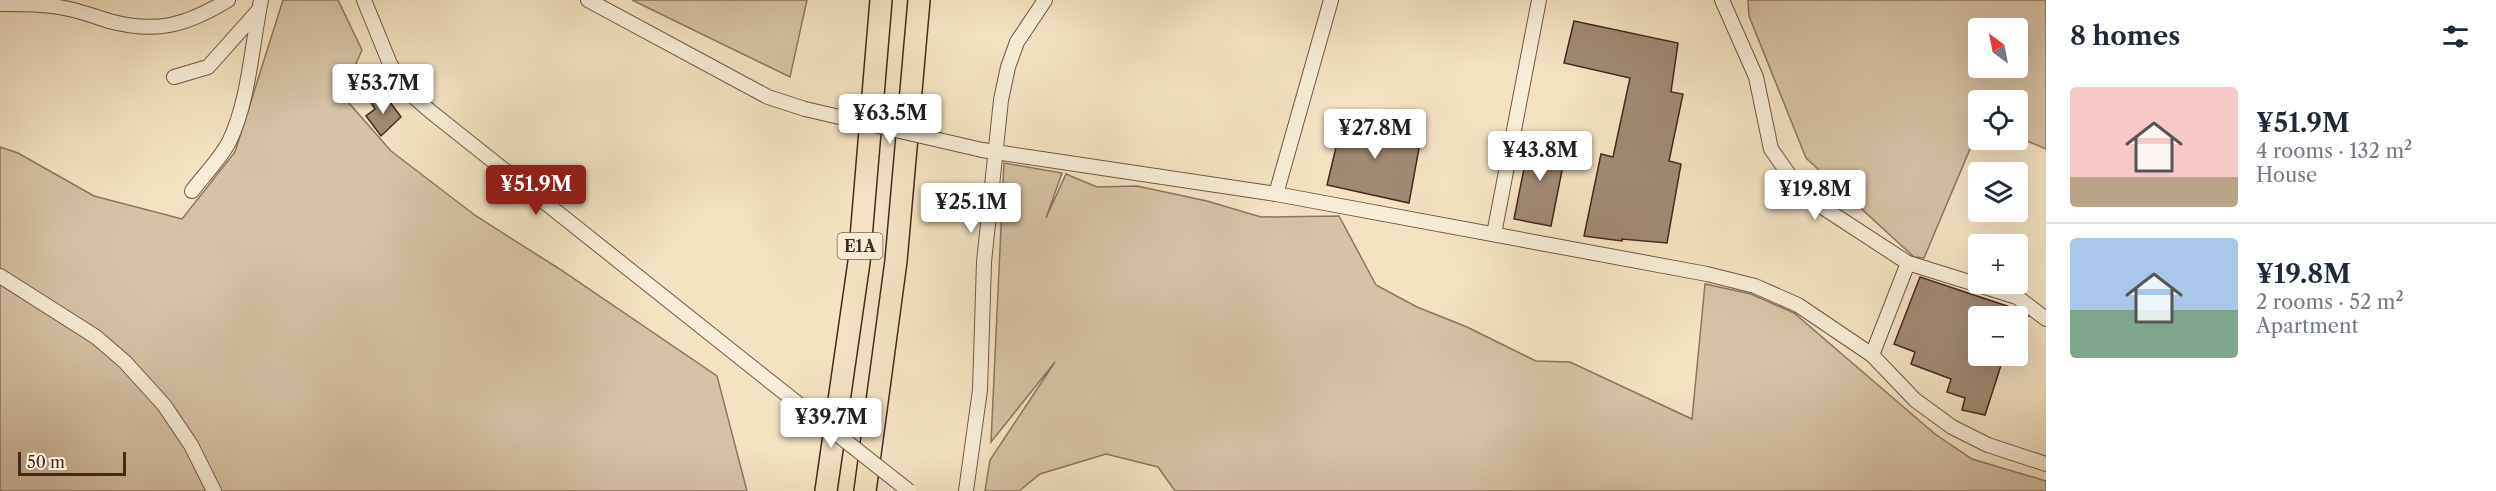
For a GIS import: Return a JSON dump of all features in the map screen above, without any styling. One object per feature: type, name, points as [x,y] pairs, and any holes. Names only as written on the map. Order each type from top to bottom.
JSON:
[{"type":"highway","name":"E1A","points":[[826,491],[859,262],[881,0]]},
{"type":"highway","name":"E1A","points":[[865,491],[896,261],[919,0]]},
{"type":"street","points":[[0,4],[45,4],[111,22],[153,29],[186,22],[228,0]]},
{"type":"street","points":[[364,0],[390,64],[406,90],[909,491]]},
{"type":"street","points":[[588,0],[768,97],[805,109],[989,151],[1276,194],[1695,272],[1755,286],[1798,305],[1872,355],[1915,400],[1952,427],[1988,445],[2046,464]]},
{"type":"street","points":[[966,491],[980,390],[989,151],[1008,67],[1017,42],[1045,0]]},
{"type":"street","points":[[1276,194],[1331,0]]},
{"type":"street","points":[[1494,234],[1539,0]]},
{"type":"street","points":[[1722,0],[1756,77],[1771,149],[1799,189],[1813,201],[1908,263],[2017,297],[2046,319]]},
{"type":"street","points":[[174,76],[208,67],[260,6]]},
{"type":"street","points":[[192,191],[228,142],[249,69],[260,6]]},
{"type":"street","points":[[1872,355],[1908,263]]},
{"type":"street","points":[[0,276],[96,337],[125,362],[164,405],[191,445],[214,491]]},
{"type":"shaded area","points":[[283,0],[338,0],[362,50],[342,95],[391,151],[476,216],[558,268],[717,376],[747,491],[0,491],[0,147],[18,153],[94,196],[182,219],[235,152]]},
{"type":"shaded area","points":[[632,0],[807,0],[790,77]]},
{"type":"shaded area","points":[[1748,0],[2046,0],[2046,149],[2028,141],[2028,90],[1968,90],[1970,150],[1924,258],[1914,257],[1806,158],[1749,16]]},
{"type":"shaded area","points":[[1004,163],[1062,173],[1046,218],[1066,174],[1097,187],[1137,186],[1207,201],[1261,217],[1339,216],[1376,285],[1417,307],[1467,327],[1536,361],[1570,362],[1692,419],[1705,284],[1751,294],[1794,313],[1935,434],[1972,459],[2046,481],[2046,491],[1175,491],[1158,467],[1106,454],[1040,474],[1019,491],[985,491],[990,460],[1055,362],[991,442]]},
{"type":"building","points":[[1574,21],[1678,43],[1671,92],[1683,94],[1669,161],[1681,164],[1667,243],[1584,236],[1601,154],[1613,157],[1630,78],[1564,63]]},
{"type":"building","points":[[384,94],[401,117],[381,136],[366,116],[375,109],[370,101]]},
{"type":"building","points":[[1343,118],[1377,122],[1376,127],[1422,132],[1409,203],[1327,185]]},
{"type":"building","points":[[1530,138],[1567,145],[1551,226],[1514,219]]},
{"type":"building","points":[[1920,277],[2007,306],[1968,306],[1968,366],[2001,366],[1985,415],[1962,410],[1965,398],[1947,392],[1951,379],[1911,364],[1915,352],[1894,344]]}]
